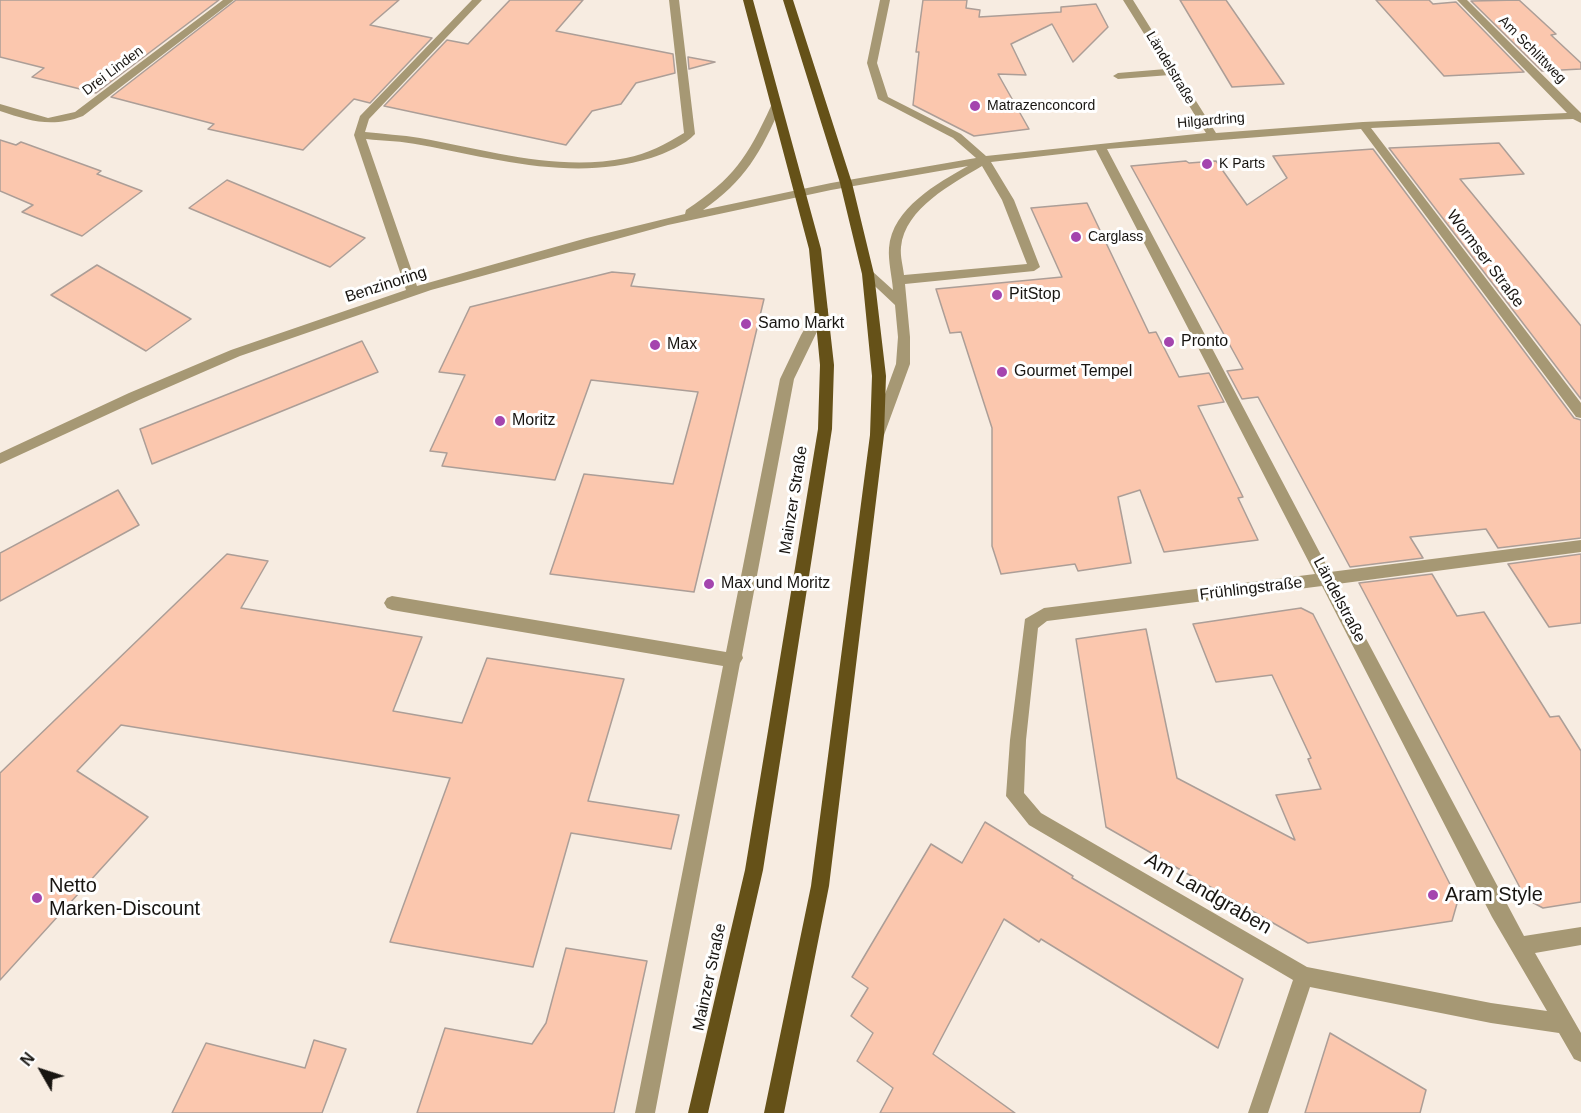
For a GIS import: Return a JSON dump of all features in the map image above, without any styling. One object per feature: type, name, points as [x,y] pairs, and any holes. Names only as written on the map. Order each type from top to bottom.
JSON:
[{"type":"main road","name":"Mainzer Straße","points":[[698,1113],[754,870],[825,429],[827,365],[815,249],[748,0]]},
{"type":"main road","points":[[774,1113],[820,886],[877,435],[879,376],[868,274],[846,183],[788,0]]},
{"type":"street","name":"Drei Linden","points":[[0,107],[45,123],[62,122],[79,114],[229,0]]},
{"type":"street","points":[[413,293],[358,135],[364,118],[477,0]]},
{"type":"street","points":[[358,135],[570,165],[608,166],[670,149],[690,134],[674,0]]},
{"type":"street","points":[[885,0],[872,63],[883,99],[966,142],[983,160],[1000,184],[1034,267],[898,280]]},
{"type":"street","name":"Ländelstraße","points":[[1128,0],[1212,135]]},
{"type":"street","name":"Am Schlittweg","points":[[1462,0],[1579,118]]},
{"type":"street","points":[[1118,76],[1173,72]]},
{"type":"street","points":[[680,220],[722,192],[747,167],[776,106]]},
{"type":"street","name":"Hilgardring","points":[[800,193],[983,160],[1212,135],[1363,125],[1579,118]]},
{"type":"street","name":"Wormser Straße","points":[[1363,125],[1581,413]]},
{"type":"street","name":"Ländelstraße","points":[[1100,146],[1520,946],[1581,1052]]},
{"type":"street","points":[[877,435],[903,364],[904,337],[895,247],[898,233],[910,214],[926,196],[983,160]]},
{"type":"street","name":"Benzinoring","points":[[0,459],[138,393],[269,341],[413,293],[680,220],[800,193]]},
{"type":"street","points":[[868,274],[901,304]]},
{"type":"street","points":[[645,1113],[735,658],[787,379],[807,334],[822,309]]},
{"type":"street","name":"Frühlingstraße","points":[[1031,624],[1044,615],[1066,611],[1328,580],[1581,546]]},
{"type":"street","points":[[392,603],[723,659],[735,658]]},
{"type":"street","name":"Am Landgraben","points":[[1031,624],[1018,740],[1015,796],[1035,819],[1304,976],[1491,1013],[1566,1024]]},
{"type":"street","points":[[1520,946],[1581,936]]},
{"type":"street","points":[[1258,1113],[1304,976]]},
{"type":"building","points":[[0,0],[219,0],[96,93],[32,77],[44,68],[0,57]]},
{"type":"building","points":[[236,0],[399,0],[370,25],[432,38],[370,103],[354,99],[303,150],[208,129],[214,124],[111,97]]},
{"type":"building","points":[[510,0],[583,0],[556,31],[673,54],[675,73],[636,83],[621,104],[592,111],[566,145],[384,106],[447,40],[468,44]]},
{"type":"building","points":[[923,0],[967,0],[966,8],[980,10],[979,17],[1061,12],[1061,7],[1096,4],[1108,27],[1073,62],[1052,24],[1011,44],[1026,75],[998,74],[1029,129],[974,136],[913,105],[919,52],[916,52]]},
{"type":"building","points":[[1180,0],[1226,0],[1284,84],[1232,87]]},
{"type":"building","points":[[1376,0],[1429,0],[1433,4],[1456,2],[1524,72],[1444,76]]},
{"type":"building","points":[[1519,0],[1556,34],[1551,35],[1581,63],[1581,69],[1542,71],[1471,1]]},
{"type":"building","points":[[688,57],[715,62],[689,69]]},
{"type":"building","points":[[0,140],[16,145],[21,142],[101,171],[97,174],[142,191],[82,236],[22,212],[33,205],[0,191]]},
{"type":"building","points":[[1499,143],[1524,174],[1460,179],[1581,326],[1581,399],[1389,148]]},
{"type":"building","points":[[1373,149],[1574,418],[1581,420],[1581,538],[1498,548],[1486,529],[1410,537],[1423,558],[1350,567],[1258,397],[1242,399],[1227,371],[1243,369],[1131,166],[1216,161],[1247,205],[1287,178],[1273,156]]},
{"type":"building","points":[[227,180],[365,238],[330,267],[189,208]]},
{"type":"building","points":[[1087,203],[1149,333],[1156,332],[1179,377],[1209,373],[1224,402],[1198,406],[1243,497],[1238,498],[1258,540],[1164,552],[1140,490],[1118,497],[1131,563],[1078,571],[1075,564],[1001,574],[992,546],[992,428],[961,332],[950,333],[936,289],[1062,277],[1031,208]]},
{"type":"building","points":[[97,265],[191,319],[146,351],[51,295]]},
{"type":"building","points":[[612,272],[635,274],[631,286],[764,299],[694,592],[550,574],[584,474],[673,484],[698,392],[591,380],[555,480],[442,466],[447,453],[430,451],[465,375],[439,372],[470,307]]},
{"type":"building","points":[[362,341],[378,372],[152,464],[140,429]]},
{"type":"building","points":[[118,490],[139,525],[0,601],[0,553]]},
{"type":"building","points":[[227,554],[268,561],[241,608],[422,637],[393,711],[462,723],[487,658],[624,679],[588,801],[679,815],[671,849],[571,833],[533,967],[390,942],[450,778],[121,725],[77,771],[148,817],[0,980],[0,773]]},
{"type":"building","points":[[1581,554],[1581,623],[1549,627],[1508,564]]},
{"type":"building","points":[[1432,574],[1457,616],[1484,612],[1550,717],[1559,716],[1581,751],[1581,902],[1543,908],[1526,899],[1359,583]]},
{"type":"building","points":[[1301,608],[1313,614],[1458,900],[1452,921],[1308,943],[1106,827],[1076,639],[1146,629],[1177,778],[1295,840],[1276,795],[1321,789],[1308,759],[1311,758],[1272,675],[1216,682],[1193,624]]},
{"type":"building","points":[[985,822],[1073,876],[1072,878],[1243,979],[1218,1048],[1041,939],[1039,942],[1004,919],[933,1054],[1015,1113],[880,1113],[893,1088],[857,1061],[873,1033],[851,1016],[868,988],[852,977],[931,844],[962,863]]},
{"type":"building","points":[[566,948],[647,961],[614,1113],[417,1113],[445,1028],[532,1044],[546,1023]]},
{"type":"building","points":[[1330,1033],[1426,1090],[1420,1113],[1305,1113]]},
{"type":"building","points":[[314,1040],[346,1049],[322,1113],[172,1113],[206,1043],[305,1068]]},
{"type":"place","name":"Matrazenconcord","points":[[975,106]]},
{"type":"place","name":"K Parts","points":[[1207,164]]},
{"type":"place","name":"Carglass","points":[[1076,237]]},
{"type":"place","name":"PitStop","points":[[997,295]]},
{"type":"place","name":"Samo Markt","points":[[746,324]]},
{"type":"place","name":"Pronto","points":[[1169,342]]},
{"type":"place","name":"Max","points":[[655,345]]},
{"type":"place","name":"Gourmet Tempel","points":[[1002,372]]},
{"type":"place","name":"Moritz","points":[[500,421]]},
{"type":"place","name":"Max und Moritz","points":[[709,584]]},
{"type":"place","name":"Aram Style","points":[[1433,895]]},
{"type":"place","name":"Netto Marken-Discount","points":[[37,898]]}]
